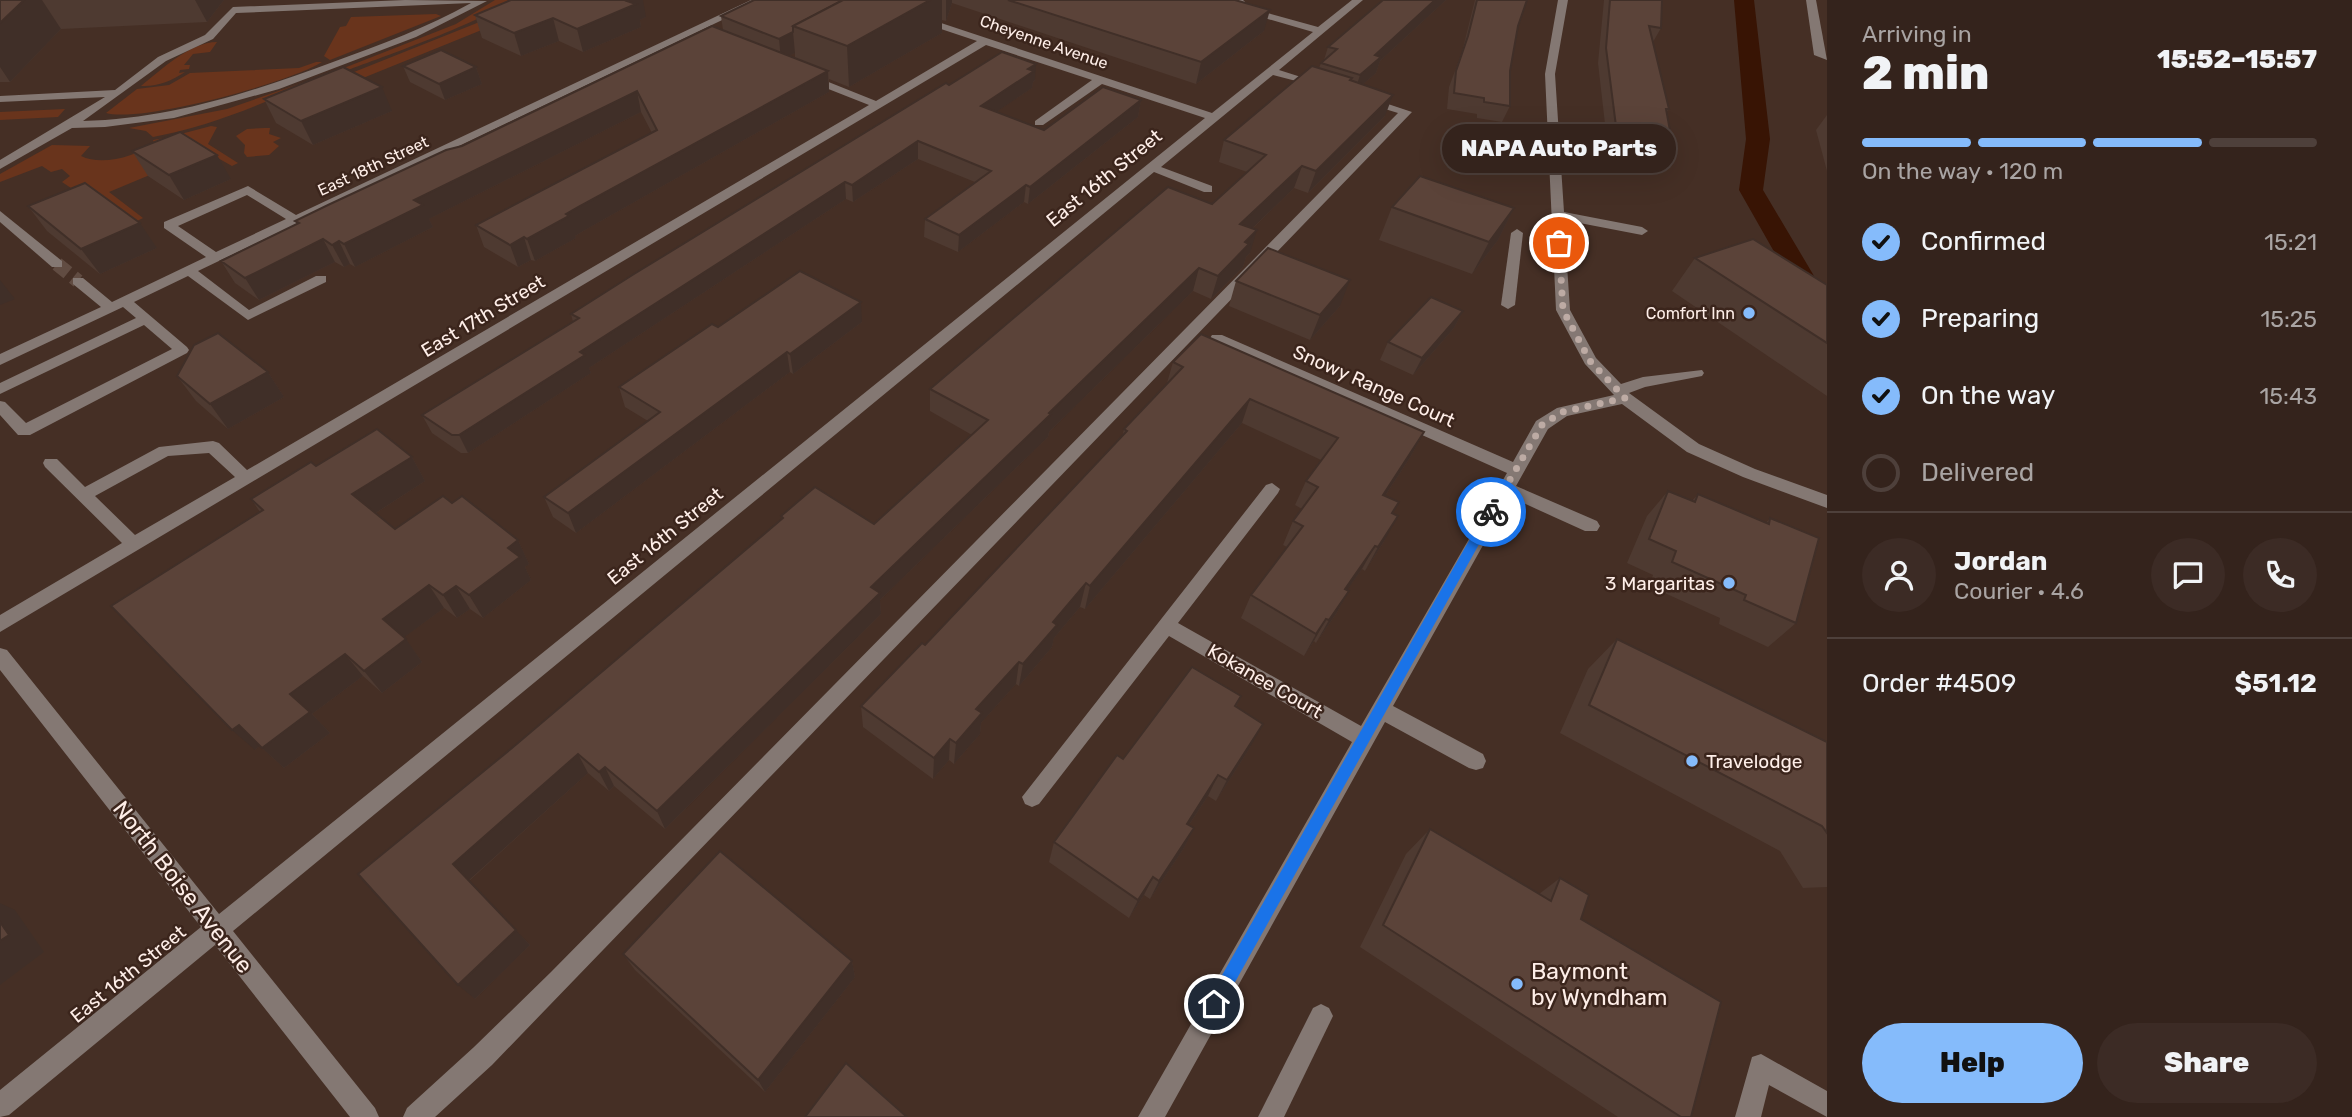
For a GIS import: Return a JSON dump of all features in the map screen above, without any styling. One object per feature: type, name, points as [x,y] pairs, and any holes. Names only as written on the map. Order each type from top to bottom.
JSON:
[{"type":"street","points":[[0,165],[70,125],[162,59],[209,37],[241,0]]},
{"type":"street","points":[[233,10],[474,0]]},
{"type":"street","points":[[70,125],[136,121],[216,105],[365,54],[453,18],[483,0]]},
{"type":"street","name":"East 18th Street","points":[[0,360],[760,0]]},
{"type":"street","points":[[1237,0],[1250,10],[1321,31]]},
{"type":"street","name":"East 16th Street","points":[[0,1107],[1358,0]]},
{"type":"street","points":[[1563,0],[1550,74],[1563,310],[1590,361],[1622,394],[1693,448],[1749,474],[1827,502]]},
{"type":"street","points":[[1811,0],[1823,56]]},
{"type":"street","name":"Cheyenne Avenue","points":[[914,17],[1212,117]]},
{"type":"street","points":[[694,32],[706,37]]},
{"type":"street","name":"East 17th Street","points":[[0,624],[985,41]]},
{"type":"street","points":[[794,71],[878,105]]},
{"type":"street","points":[[1271,71],[1332,90]]},
{"type":"street","points":[[1039,123],[1100,80]]},
{"type":"street","points":[[0,99],[118,93]]},
{"type":"street","points":[[416,1117],[483,1056],[559,980],[1406,112],[1357,97]]},
{"type":"street","points":[[1151,167],[1208,189]]},
{"type":"street","points":[[216,258],[169,225],[248,190],[296,220]]},
{"type":"street","points":[[0,215],[57,264]]},
{"type":"street","points":[[1558,215],[1642,231]]},
{"type":"street","points":[[1508,305],[1517,233]]},
{"type":"street","points":[[189,271],[248,316],[321,279]]},
{"type":"street","points":[[0,407],[24,431],[182,350],[145,319],[78,281]]},
{"type":"street","points":[[0,389],[145,319]]},
{"type":"street","name":"Snowy Range Court","points":[[1217,338],[1515,470]]},
{"type":"street","points":[[1151,1117],[1542,425],[1562,412],[1622,394],[1643,382],[1696,373]]},
{"type":"street","points":[[85,495],[165,451],[213,447],[246,478]]},
{"type":"street","points":[[51,463],[134,545]]},
{"type":"street","points":[[1505,488],[1591,526]]},
{"type":"street","points":[[1032,797],[1272,489]]},
{"type":"street","name":"Kokanee Court","points":[[1166,625],[1364,738]]},
{"type":"street","name":"North Boise Avenue","points":[[0,656],[366,1117]]},
{"type":"street","points":[[1380,709],[1476,761]]},
{"type":"street","points":[[1271,1117],[1321,1016]]},
{"type":"street","points":[[1748,1117],[1760,1066],[1827,1105]]},
{"type":"shaded area","points":[[495,0],[508,0],[458,28],[348,70],[344,68],[456,24]]},
{"type":"shaded area","points":[[441,16],[330,60],[324,56],[340,27],[346,26],[351,17]]},
{"type":"shaded area","points":[[516,16],[363,78],[354,72],[492,17]]},
{"type":"shaded area","points":[[217,42],[210,52],[193,54],[184,65],[190,65],[189,69],[180,70],[179,73],[185,72],[180,75],[169,81],[141,86],[186,52],[207,43]]},
{"type":"shaded area","points":[[322,62],[280,80],[216,99],[151,112],[106,113],[137,89],[169,85],[190,73],[299,68]]},
{"type":"shaded area","points":[[339,70],[247,109],[177,132],[153,137],[146,131],[129,128],[227,109]]},
{"type":"shaded area","points":[[65,109],[58,117],[0,120],[0,112]]},
{"type":"shaded area","points":[[211,126],[217,127],[208,144],[238,163],[232,166],[177,135]]},
{"type":"shaded area","points":[[270,128],[269,134],[281,138],[273,142],[279,146],[269,155],[247,157],[244,153],[245,145],[236,136],[247,129]]},
{"type":"shaded area","points":[[170,137],[188,159],[109,192],[143,218],[135,222],[62,182],[70,176],[62,169],[51,172],[42,166],[0,182],[0,174],[52,145],[90,146],[81,156],[108,160],[128,156],[147,148],[154,143],[153,140]]},
{"type":"building","points":[[0,0],[24,0],[0,23]]},
{"type":"building","points":[[511,0],[629,0],[627,1],[636,4],[577,29],[553,18],[514,33],[475,15]]},
{"type":"building","points":[[754,0],[843,0],[793,26],[793,32],[779,39],[721,16]]},
{"type":"building","points":[[843,0],[930,0],[847,46],[793,26]]},
{"type":"building","points":[[1008,0],[1235,0],[1270,10],[1201,62]]},
{"type":"building","points":[[1383,0],[1435,0],[1375,55],[1381,57],[1360,75],[1321,63],[1337,49],[1328,47]]},
{"type":"building","points":[[1477,0],[1527,0],[1518,26],[1510,71],[1510,106],[1454,93],[1456,71]]},
{"type":"building","points":[[1610,0],[1662,0],[1661,28],[1649,26],[1669,109],[1666,109],[1674,152],[1642,147],[1641,141],[1617,134],[1606,48]]},
{"type":"building","points":[[712,26],[828,71],[578,207],[566,214],[569,216],[527,239],[524,237],[510,245],[476,225],[657,130],[637,91],[414,200],[423,205],[344,244],[339,241],[332,245],[323,239],[245,278],[221,261],[299,223],[295,221],[328,205],[446,150],[462,146]]},
{"type":"building","points":[[441,50],[476,67],[439,84],[403,66]]},
{"type":"building","points":[[1002,52],[1036,64],[1028,69],[1034,71],[981,106],[1044,130],[1103,87],[1141,100],[1030,187],[1026,185],[959,235],[925,219],[991,171],[918,141],[852,185],[845,182],[580,352],[585,355],[459,435],[452,435],[422,415],[579,318],[571,314],[634,274],[946,83],[949,85]]},
{"type":"building","points":[[1312,66],[1352,78],[1350,80],[1393,95],[1316,171],[1302,166],[1240,224],[1257,230],[1245,242],[1249,244],[1218,276],[1199,268],[871,587],[880,593],[657,811],[605,767],[599,772],[578,754],[453,864],[516,930],[458,985],[358,874],[512,748],[783,518],[781,516],[815,487],[874,524],[988,420],[930,389],[1168,187],[1212,204],[1266,155],[1224,140]]},
{"type":"building","points":[[343,67],[382,87],[301,121],[264,99]]},
{"type":"building","points":[[180,132],[217,155],[169,175],[132,151]]},
{"type":"building","points":[[1420,176],[1514,208],[1489,242],[1392,207]]},
{"type":"building","points":[[85,183],[140,223],[81,249],[28,206]]},
{"type":"building","points":[[1753,239],[1827,285],[1827,343],[1695,258]]},
{"type":"building","points":[[1268,248],[1350,280],[1320,315],[1236,281]]},
{"type":"building","points":[[800,271],[861,302],[790,354],[787,352],[568,513],[544,497],[660,412],[619,387],[712,324],[718,327]]},
{"type":"building","points":[[1431,297],[1463,311],[1422,358],[1388,342]]},
{"type":"building","points":[[218,333],[268,372],[210,404],[177,376],[194,345]]},
{"type":"building","points":[[1201,334],[1424,432],[1383,495],[1399,502],[1392,513],[1398,516],[1345,589],[1349,591],[1329,620],[1326,619],[1316,634],[1251,595],[1303,526],[1293,521],[1318,487],[1306,481],[1338,438],[1250,399],[1090,586],[1086,583],[1053,622],[1057,625],[1023,664],[1019,662],[976,709],[982,713],[956,743],[950,739],[934,758],[861,706],[922,643],[925,645],[1127,431],[1124,429],[1183,367],[1173,362]]},
{"type":"building","points":[[377,429],[412,457],[352,494],[395,529],[443,496],[452,503],[462,496],[518,540],[508,548],[520,557],[469,595],[456,586],[443,595],[429,585],[383,619],[406,639],[364,671],[345,654],[290,694],[310,712],[262,748],[239,725],[232,730],[111,606],[263,510],[251,499],[311,462],[316,466]]},
{"type":"building","points":[[1668,491],[1695,502],[1698,494],[1769,524],[1770,518],[1819,538],[1796,623],[1744,600],[1746,595],[1672,562],[1676,551],[1649,539]]},
{"type":"building","points":[[1617,639],[1827,742],[1827,833],[1822,826],[1589,705]]},
{"type":"building","points":[[1192,667],[1241,696],[1235,706],[1263,724],[1227,780],[1218,775],[1187,824],[1194,828],[1159,881],[1153,877],[1138,900],[1054,842],[1117,755],[1123,759]]},
{"type":"building","name":"Baymont by Wyndham","points":[[1430,829],[1551,901],[1560,878],[1589,895],[1581,919],[1721,1002],[1691,1117],[1681,1117],[1383,925]]},
{"type":"building","points":[[720,851],[852,961],[758,1080],[623,954]]},
{"type":"building","points":[[0,922],[9,935],[0,941]]},
{"type":"building","points":[[846,1063],[907,1117],[805,1117]]},
{"type":"waterway","points":[[1744,0],[1758,139],[1751,190],[1807,286],[1827,297]]},
{"type":"tunnel","points":[[57,264],[78,281]]},
{"type":"way so far","points":[[1491,512],[1542,425],[1562,412],[1625,398],[1590,361],[1563,310],[1559,243]]},
{"type":"place","name":"NAPA Auto Parts","points":[[1559,243]]},
{"type":"place","name":"Comfort Inn","points":[[1749,313]]},
{"type":"place","name":"3 Margaritas","points":[[1729,583]]},
{"type":"place","name":"Travelodge","points":[[1692,761]]},
{"type":"place","name":"Baymont by Wyndham","points":[[1517,984]]},
{"type":"route","points":[[1214,1004],[1491,512]]}]
